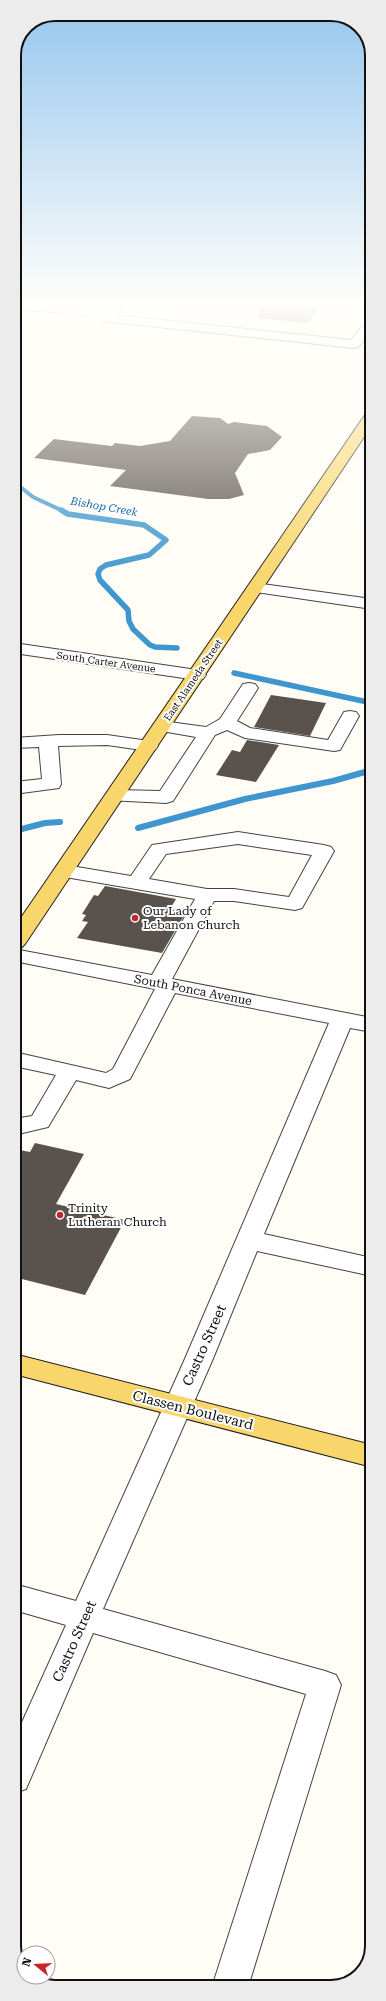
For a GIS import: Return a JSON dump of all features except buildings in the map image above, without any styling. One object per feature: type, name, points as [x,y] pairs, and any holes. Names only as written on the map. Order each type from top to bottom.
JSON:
[{"type":"main road","name":"East Alameda Street","points":[[21,934],[365,425]]},
{"type":"main road","name":"Classen Boulevard","points":[[21,1366],[365,1454]]},
{"type":"street","points":[[254,588],[365,603]]},
{"type":"street","name":"South Carter Avenue","points":[[21,649],[197,675]]},
{"type":"street","points":[[115,796],[166,798],[207,733],[227,723],[249,688]]},
{"type":"street","points":[[227,723],[245,733],[334,746],[350,716]]},
{"type":"street","points":[[162,726],[207,733]]},
{"type":"street","points":[[21,743],[107,740],[149,746]]},
{"type":"street","points":[[21,787],[52,784],[48,741]]},
{"type":"street","points":[[64,871],[207,895],[234,895],[295,904],[324,851],[238,838],[159,849],[136,883]]},
{"type":"street","points":[[21,1060],[109,1080],[114,1080],[122,1074],[207,895]]},
{"type":"street","name":"South Ponca Avenue","points":[[21,956],[365,1024]]},
{"type":"street","name":"Castro Street","points":[[21,1762],[198,1361],[342,1020]]},
{"type":"street","points":[[21,1126],[40,1122],[70,1071]]},
{"type":"street","points":[[249,1240],[365,1265]]},
{"type":"street","points":[[21,1599],[325,1685],[232,1980]]},
{"type":"waterway","name":"Bishop Creek","points":[[21,488],[33,497],[62,510]]},
{"type":"waterway","name":"Bishop Creek","points":[[62,510],[68,514],[144,525],[166,540],[149,555],[106,565],[100,569],[98,574],[100,580],[128,610],[129,621],[133,629],[150,645],[155,647],[177,648]]},
{"type":"waterway","name":"Bishop Creek","points":[[234,673],[365,701]]},
{"type":"waterway","points":[[138,828],[245,799],[333,781],[365,772]]},
{"type":"waterway","points":[[21,829],[45,823],[60,822]]},
{"type":"place","name":"Our Lady of Lebanon Church","points":[[135,918]]},
{"type":"place","name":"Trinity Lutheran Church","points":[[60,1215]]}]
